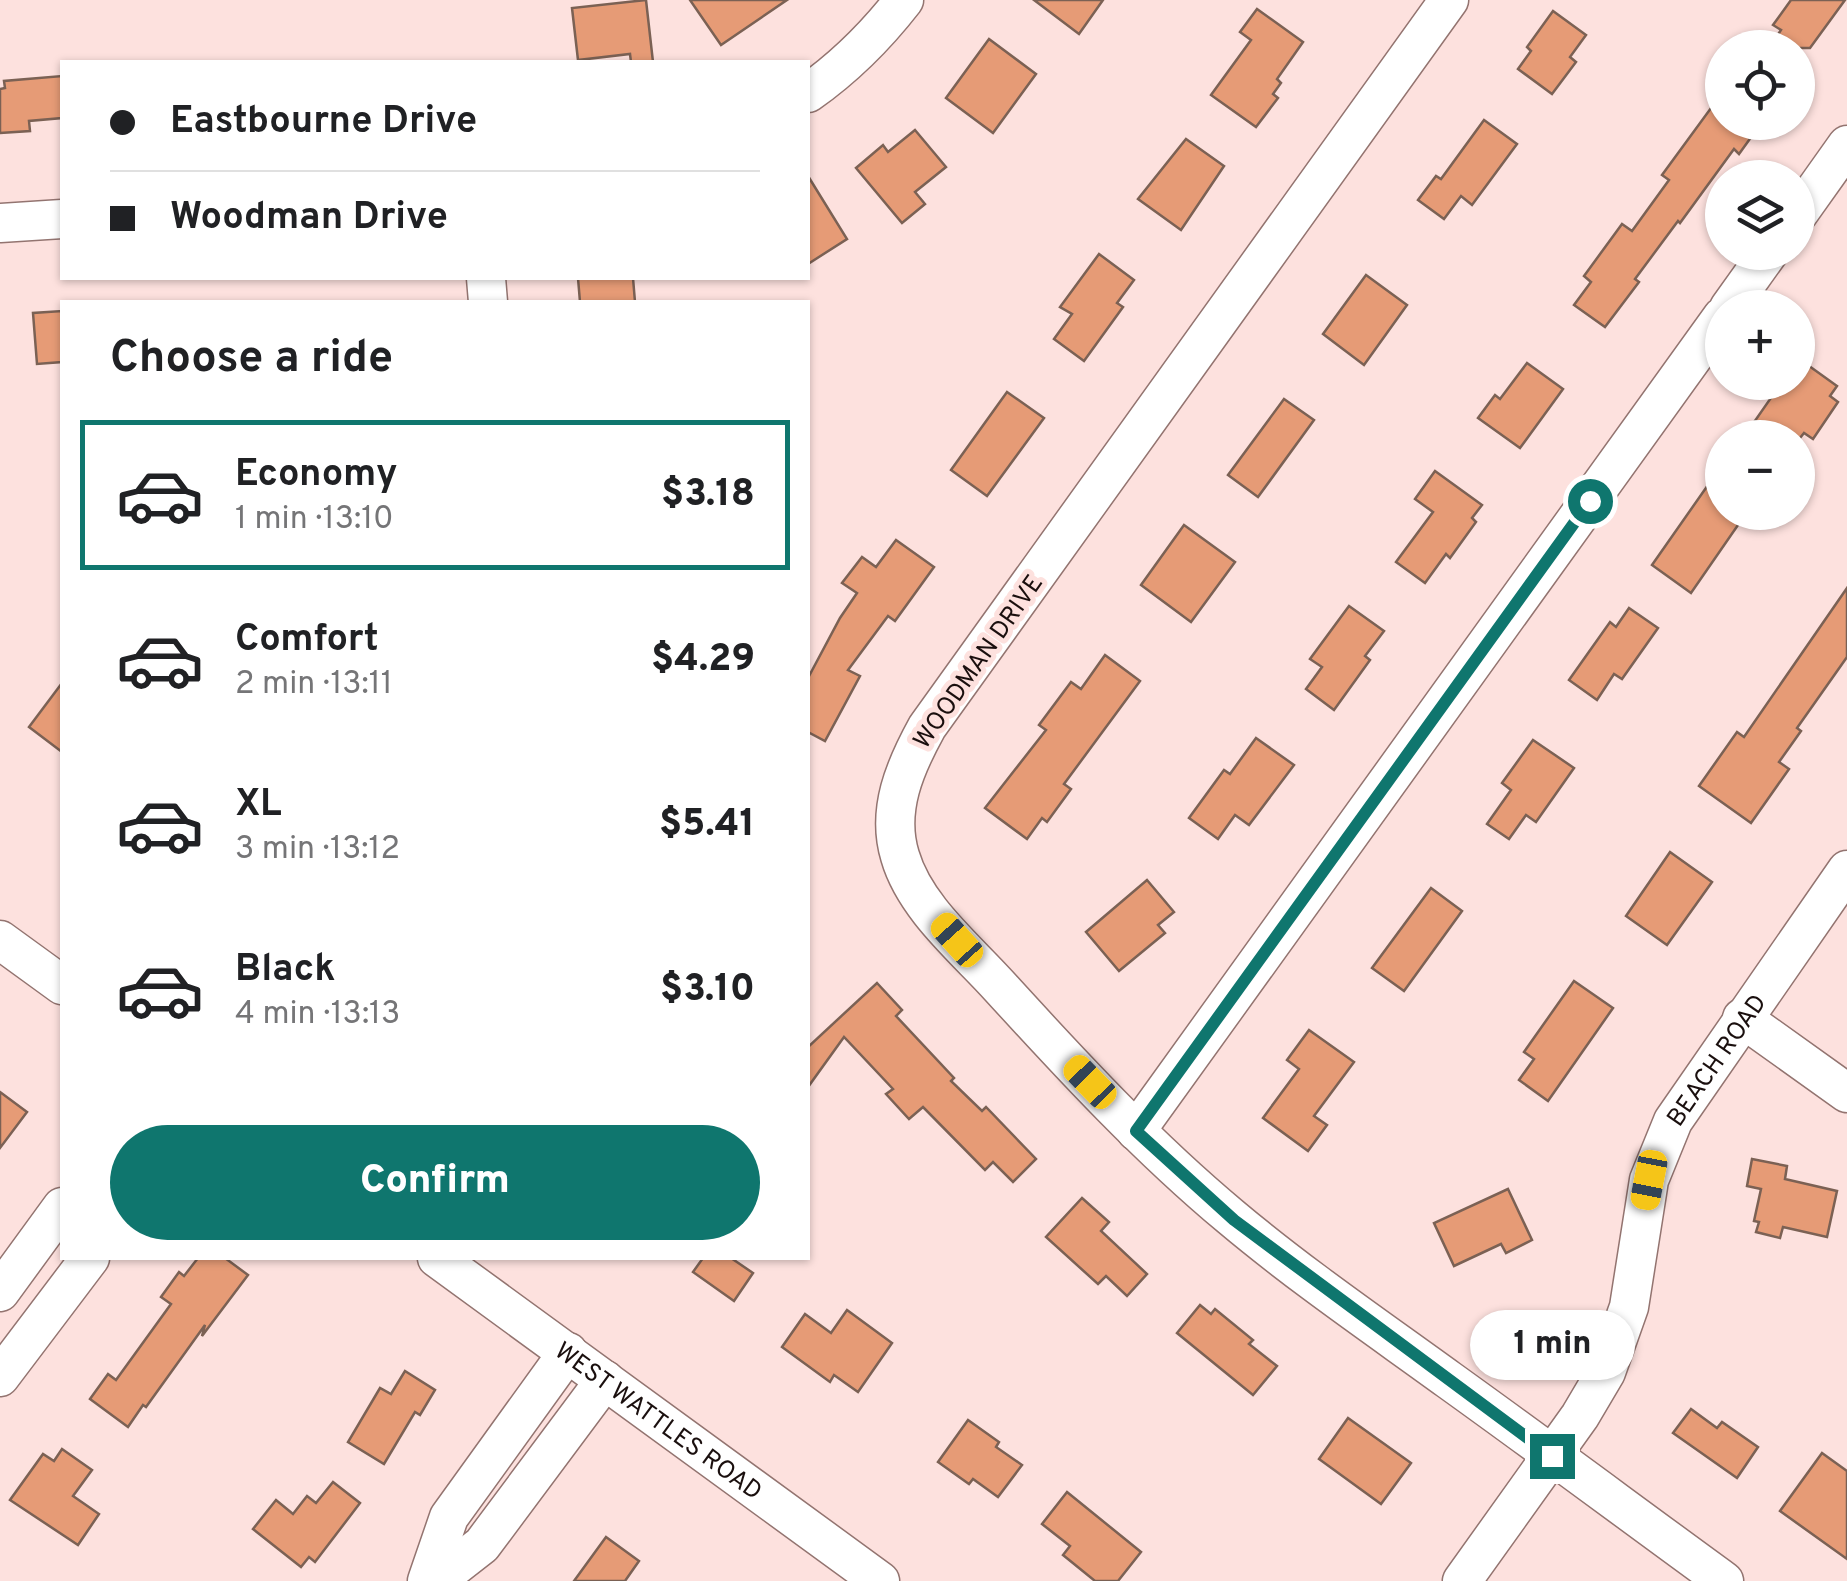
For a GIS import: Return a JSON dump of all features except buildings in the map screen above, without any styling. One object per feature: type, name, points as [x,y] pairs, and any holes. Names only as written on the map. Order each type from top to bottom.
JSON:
[{"type":"street","points":[[810,90],[852,57],[904,0]]},
{"type":"street","name":"WOODMAN DRIVE","points":[[1449,0],[927,727],[907,763],[898,791],[898,846],[912,884],[936,917],[1136,1131],[1234,1220],[1724,1581]]},
{"type":"street","points":[[1815,190],[1847,145]]},
{"type":"street","points":[[0,223],[60,218]]},
{"type":"street","points":[[1136,1131],[1705,341]]},
{"type":"street","name":"BEACH ROAD","points":[[1462,1581],[1594,1394],[1619,1342],[1629,1308],[1649,1180],[1659,1151],[1694,1088],[1847,870]]},
{"type":"street","points":[[0,940],[60,984]]},
{"type":"street","points":[[1742,1018],[1847,1094]]},
{"type":"street","points":[[0,1292],[60,1210]]},
{"type":"street","points":[[0,1377],[88,1260]]},
{"type":"street","name":"WEST WATTLES ROAD","points":[[440,1260],[880,1581]]},
{"type":"street","points":[[427,1581],[449,1517],[568,1352]]},
{"type":"street","points":[[436,1581],[482,1545],[605,1380]]},
{"type":"route","points":[[1552,1456],[1234,1220],[1136,1131],[1590,501]]}]
